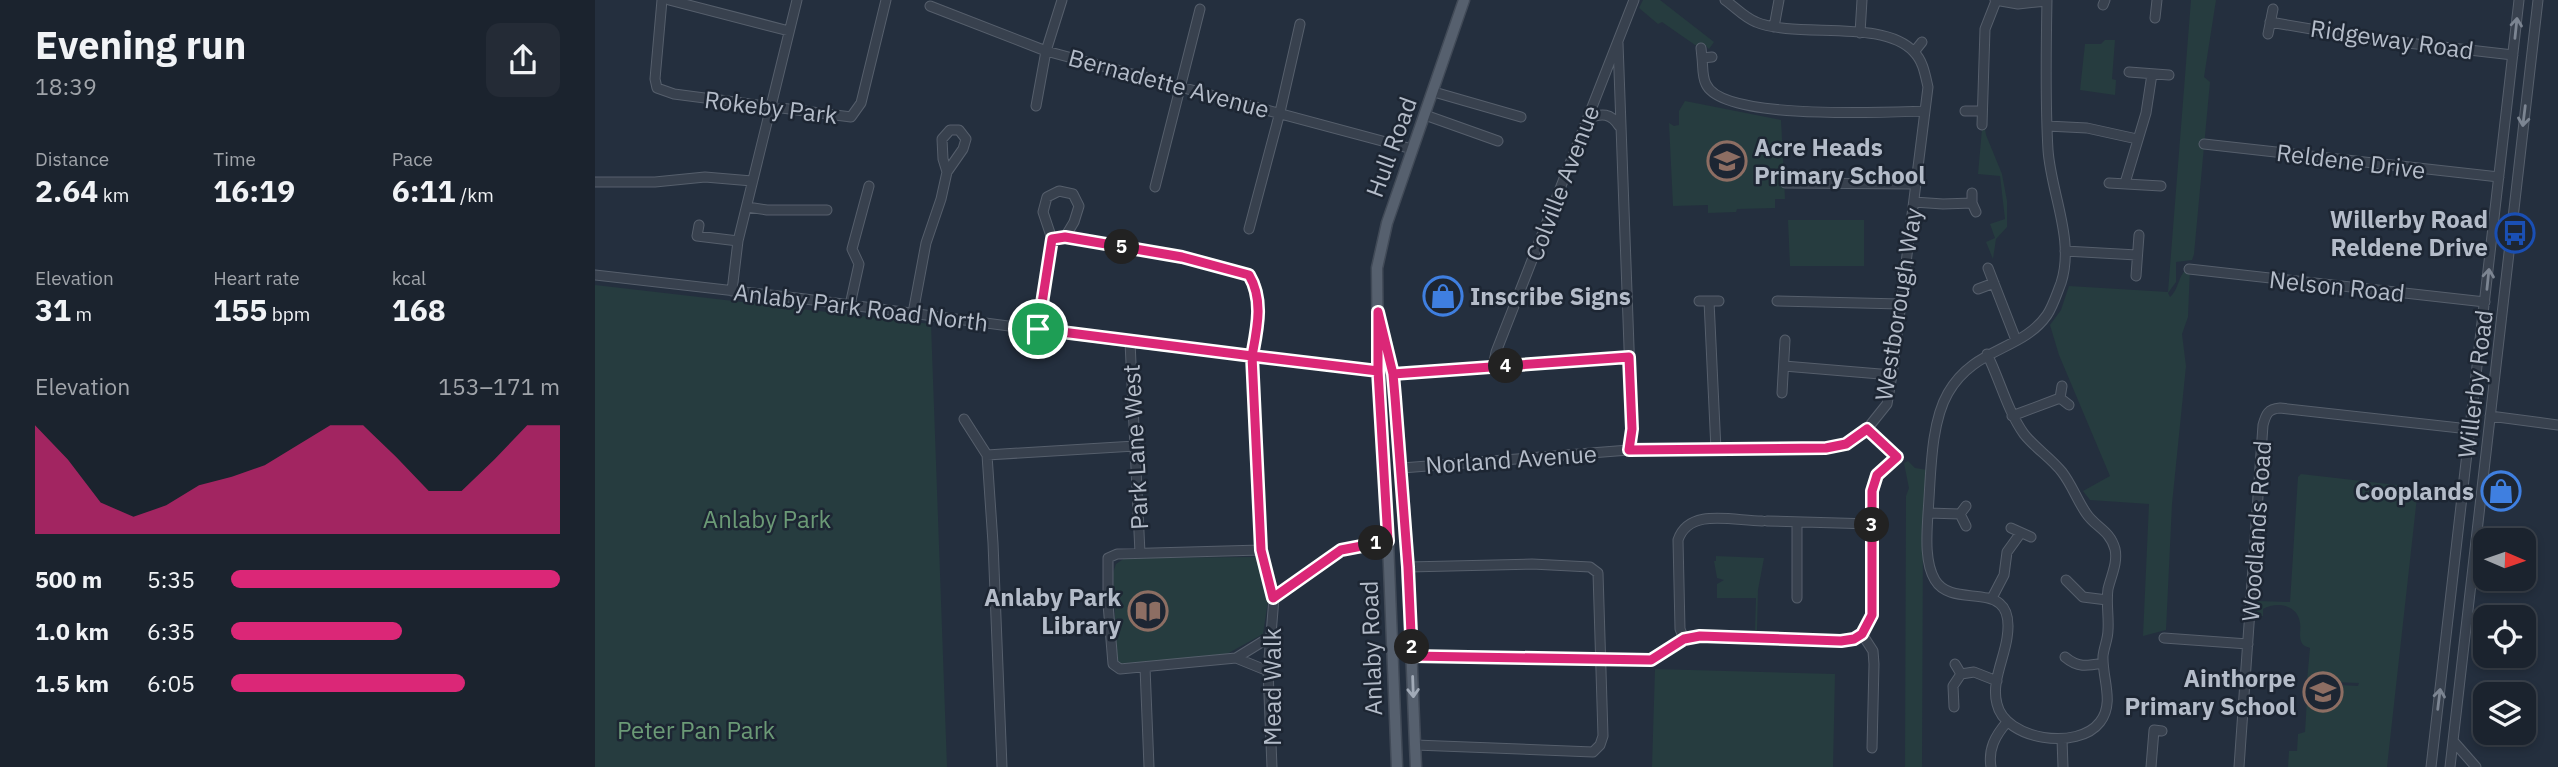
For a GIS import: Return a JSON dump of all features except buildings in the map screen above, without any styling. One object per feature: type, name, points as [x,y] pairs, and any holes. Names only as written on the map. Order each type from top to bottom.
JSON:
[{"type":"main road","name":"Hull Road","points":[[1378,312],[1377,268],[1382,240],[1464,0]]},
{"type":"main road","name":"Anlaby Road","points":[[1378,312],[1378,371],[1398,767]]},
{"type":"main road","name":"Anlaby Road","points":[[1378,312],[1393,374],[1402,468],[1416,767]]},
{"type":"street","name":"Rokeby Park","points":[[662,0],[655,79],[657,88],[674,94],[851,117],[858,111],[861,103],[886,0]]},
{"type":"street","points":[[669,0],[789,31]]},
{"type":"street","points":[[732,291],[738,242],[797,0]]},
{"type":"street","points":[[1036,106],[1046,51],[1062,0]]},
{"type":"street","name":"Colville Avenue","points":[[1493,367],[1496,352],[1635,0]]},
{"type":"street","points":[[1725,0],[1755,22],[1774,27],[1891,37],[1914,52],[1922,42]]},
{"type":"street","points":[[1774,27],[1779,0]]},
{"type":"street","points":[[1860,33],[1862,0]]},
{"type":"street","points":[[1982,125],[1985,29],[1996,0],[2018,4],[2047,0],[2047,126],[2051,177],[2065,251],[2064,271],[2049,313],[2033,330],[1987,354],[1972,363],[1958,377],[1942,406],[1935,435],[1928,513],[1930,567],[1934,579],[1952,594],[1992,598],[2005,611],[2008,635],[1997,681],[1997,707],[2007,722],[2018,730],[2062,739],[2086,733],[2099,724],[2105,712],[2107,699],[2103,652],[2108,635],[2107,600],[2115,551],[2110,537],[2086,513],[2059,468],[2026,436],[2012,416],[1987,354]]},
{"type":"street","points":[[2155,18],[2157,0]]},
{"type":"street","name":"Willerby Road","points":[[2431,767],[2519,0]]},
{"type":"street","name":"Willerby Road","points":[[2450,767],[2538,0]]},
{"type":"street","name":"Bernadette Avenue","points":[[930,6],[1046,51],[1412,149]]},
{"type":"street","points":[[1155,187],[1200,9]]},
{"type":"street","points":[[2268,34],[2273,9]]},
{"type":"street","name":"Ridgeway Road","points":[[2270,22],[2364,38],[2513,55]]},
{"type":"street","points":[[1249,229],[1300,24]]},
{"type":"street","points":[[1618,43],[1632,429],[1629,450]]},
{"type":"street","name":"Westborough Way","points":[[1872,524],[1872,491],[1877,475],[1897,457],[1867,429],[1887,404],[1914,202],[1928,86],[1922,64],[1914,52]]},
{"type":"street","points":[[1705,54],[1706,85],[1716,95],[1734,102],[1782,111],[1925,111]]},
{"type":"street","points":[[2129,72],[2169,75]]},
{"type":"street","points":[[2125,183],[2146,113],[2152,74]]},
{"type":"street","points":[[1434,92],[1521,117]]},
{"type":"street","points":[[1965,111],[1982,111]]},
{"type":"street","points":[[1588,118],[1607,114],[1614,118],[1620,127]]},
{"type":"street","points":[[1425,115],[1499,141]]},
{"type":"street","points":[[2047,126],[2087,128],[2137,139]]},
{"type":"street","name":"Reldene Drive","points":[[2204,144],[2499,177]]},
{"type":"street","points":[[913,313],[926,243],[941,200],[947,172]]},
{"type":"street","points":[[595,182],[655,182],[705,177],[752,181]]},
{"type":"street","points":[[1785,183],[1796,188],[1916,184]]},
{"type":"street","points":[[2109,183],[2161,186]]},
{"type":"street","points":[[849,305],[859,264],[852,249],[869,186]]},
{"type":"street","points":[[1038,329],[1052,239],[1042,212],[1047,197],[1059,191],[1073,194],[1079,206],[1074,222],[1065,237],[1052,239]]},
{"type":"street","points":[[1914,202],[1943,205],[1973,203]]},
{"type":"street","points":[[747,207],[768,210],[827,210]]},
{"type":"street","points":[[699,225],[697,236],[738,242]]},
{"type":"street","points":[[2136,276],[2139,235]]},
{"type":"street","name":"Mead Walk","points":[[1065,237],[1182,257],[1249,275],[1256,287],[1258,322],[1252,356],[1261,550],[1273,598],[1268,671],[1272,767]]},
{"type":"street","points":[[2065,251],[2137,255]]},
{"type":"street","points":[[1988,268],[2015,340]]},
{"type":"street","name":"Nelson Road","points":[[2189,270],[2485,302]]},
{"type":"street","name":"Anlaby Park Road North","points":[[595,275],[1378,371]]},
{"type":"street","points":[[1978,289],[1994,283]]},
{"type":"street","points":[[1709,301],[1716,450]]},
{"type":"street","points":[[1783,304],[1901,304]]},
{"type":"street","points":[[1783,393],[1785,340]]},
{"type":"street","name":"Park Lane West","points":[[1130,342],[1140,552]]},
{"type":"street","points":[[1393,374],[1629,357]]},
{"type":"street","points":[[1784,366],[1892,375]]},
{"type":"street","points":[[2060,398],[2062,386]]},
{"type":"street","points":[[2012,416],[2060,398]]},
{"type":"street","points":[[2060,398],[2069,405]]},
{"type":"street","name":"Woodlands Road","points":[[2248,643],[2263,425],[2266,414],[2272,409],[2280,408],[2469,429]]},
{"type":"street","points":[[2490,416],[2558,425]]},
{"type":"street","points":[[964,419],[988,455],[1002,767]]},
{"type":"street","name":"Norland Avenue","points":[[1402,468],[1629,450],[1826,448],[1846,444],[1867,429]]},
{"type":"street","points":[[988,455],[1135,446]]},
{"type":"street","points":[[1960,514],[1966,506]]},
{"type":"street","points":[[1928,513],[1960,514]]},
{"type":"street","points":[[1960,514],[1966,526]]},
{"type":"street","points":[[1412,656],[1651,660],[1684,639],[1700,636],[1841,641],[1854,639],[1862,634],[1872,615],[1872,524],[1758,524],[1697,519],[1687,525],[1678,540],[1680,629],[1684,639]]},
{"type":"street","points":[[1797,522],[1802,587],[1797,598]]},
{"type":"street","points":[[2011,528],[2031,537]]},
{"type":"street","points":[[1992,598],[2004,575],[2007,552],[2020,534]]},
{"type":"street","points":[[1273,598],[1341,550],[1388,541]]},
{"type":"street","points":[[1261,550],[1140,552],[1117,554],[1108,558],[1113,664],[1120,669],[1236,658],[1270,637]]},
{"type":"street","points":[[1408,567],[1574,565],[1590,567],[1598,572],[1599,587],[1603,736],[1601,745],[1593,752],[1415,745]]},
{"type":"street","points":[[2067,580],[2074,597],[2107,600]]},
{"type":"street","points":[[1862,634],[1873,651],[1872,748]]},
{"type":"street","points":[[2164,638],[2248,643],[2239,767]]},
{"type":"street","points":[[2065,657],[2075,670],[2103,663]]},
{"type":"street","points":[[1236,658],[1268,671]]},
{"type":"street","points":[[1955,664],[1961,674]]},
{"type":"street","points":[[1145,667],[1149,767]]},
{"type":"street","points":[[1954,707],[1953,686],[1961,674],[1975,672],[1997,681]]},
{"type":"street","points":[[1991,767],[1994,740],[2007,722]]},
{"type":"street","points":[[2151,767],[2154,730],[2162,731]]},
{"type":"street","points":[[2062,739],[2063,767]]},
{"type":"street","points":[[2454,742],[2474,767]]},
{"type":"street","points":[[2452,752],[2457,759],[2474,767]]},
{"type":"green space","points":[[1643,0],[1660,0],[1714,42],[1709,49],[1705,45],[1695,45],[1662,22],[1658,24],[1639,8]]},
{"type":"green space","points":[[2191,0],[2216,0],[2204,77],[2210,82],[2194,254],[2192,260],[2176,262],[2176,282],[2168,293],[2170,297],[2183,273],[2190,268],[2188,317],[2182,334],[2186,366],[2172,504],[2166,630],[2143,636],[2149,504],[2090,500],[2083,491],[2110,476],[2059,355],[2050,325],[2061,310],[2069,286],[2168,292]]},
{"type":"green space","points":[[2105,40],[2115,40],[2112,79],[2116,80],[2115,95],[2080,90],[2085,44],[2101,44]]},
{"type":"green space","points":[[1685,101],[1781,120],[1785,199],[1775,199],[1775,208],[1737,209],[1736,212],[1708,213],[1708,205],[1673,206],[1669,123],[1679,125],[1679,111]]},
{"type":"green space","points":[[1982,129],[1985,129],[2002,174],[2007,201],[2007,227],[1996,239],[1993,259],[1986,242],[1995,238],[1990,224],[2005,219],[2000,176],[1978,174]]},
{"type":"green space","points":[[1788,220],[1864,220],[1864,266],[1790,266]]},
{"type":"green space","name":"Anlaby Park","points":[[595,285],[931,324],[947,767],[595,767]]},
{"type":"green space","points":[[1908,461],[1915,468],[1927,470],[1923,535],[1922,767],[1905,767],[1906,496],[1909,488],[1904,463]]},
{"type":"green space","name":"Ainthorpe Primary School","points":[[2301,474],[2414,487],[2413,496],[2417,497],[2387,767],[2288,767],[2289,751],[2297,751],[2298,734],[2305,732],[2308,683],[2358,686],[2359,683],[2307,681],[2310,648],[2301,641],[2300,623],[2295,612],[2286,606],[2274,605],[2263,609],[2263,616],[2256,616],[2257,601],[2290,602],[2298,477]]},
{"type":"green space","points":[[1716,556],[1764,558],[1758,590],[1757,630],[1756,598],[1717,598],[1717,584],[1724,580],[1717,578],[1714,561]]},
{"type":"green space","points":[[1259,557],[1268,601],[1263,634],[1225,655],[1122,666],[1117,660],[1113,573],[1116,564],[1125,558]]},
{"type":"green space","points":[[1655,669],[1835,674],[1833,767],[1652,767]]},
{"type":"place","name":"Acre Heads Primary School","points":[[1727,161]]},
{"type":"place","name":"Willerby Road Reldene Drive","points":[[2515,233]]},
{"type":"place","name":"Inscribe Signs","points":[[1443,296]]},
{"type":"place","name":"Cooplands","points":[[2501,491]]},
{"type":"place","name":"Anlaby Park Library","points":[[1148,611]]},
{"type":"place","name":"Ainthorpe Primary School","points":[[2323,692]]},
{"type":"route","points":[[1038,329],[1052,239],[1065,237],[1182,257],[1225,266],[1249,275],[1256,287],[1258,302],[1258,322],[1252,356],[1378,371],[1378,312],[1393,374],[1629,357],[1632,429],[1629,450],[1826,448],[1846,444],[1867,429],[1897,457],[1877,475],[1872,491],[1872,615],[1862,634],[1854,639],[1841,641],[1700,636],[1684,639],[1651,660],[1412,656],[1402,468],[1393,374],[1378,312],[1378,371],[1388,541],[1341,550],[1273,598],[1261,550],[1252,356],[1038,329]]},
{"type":"park label","name":"Peter Pan Park","points":[[696,730]]}]
